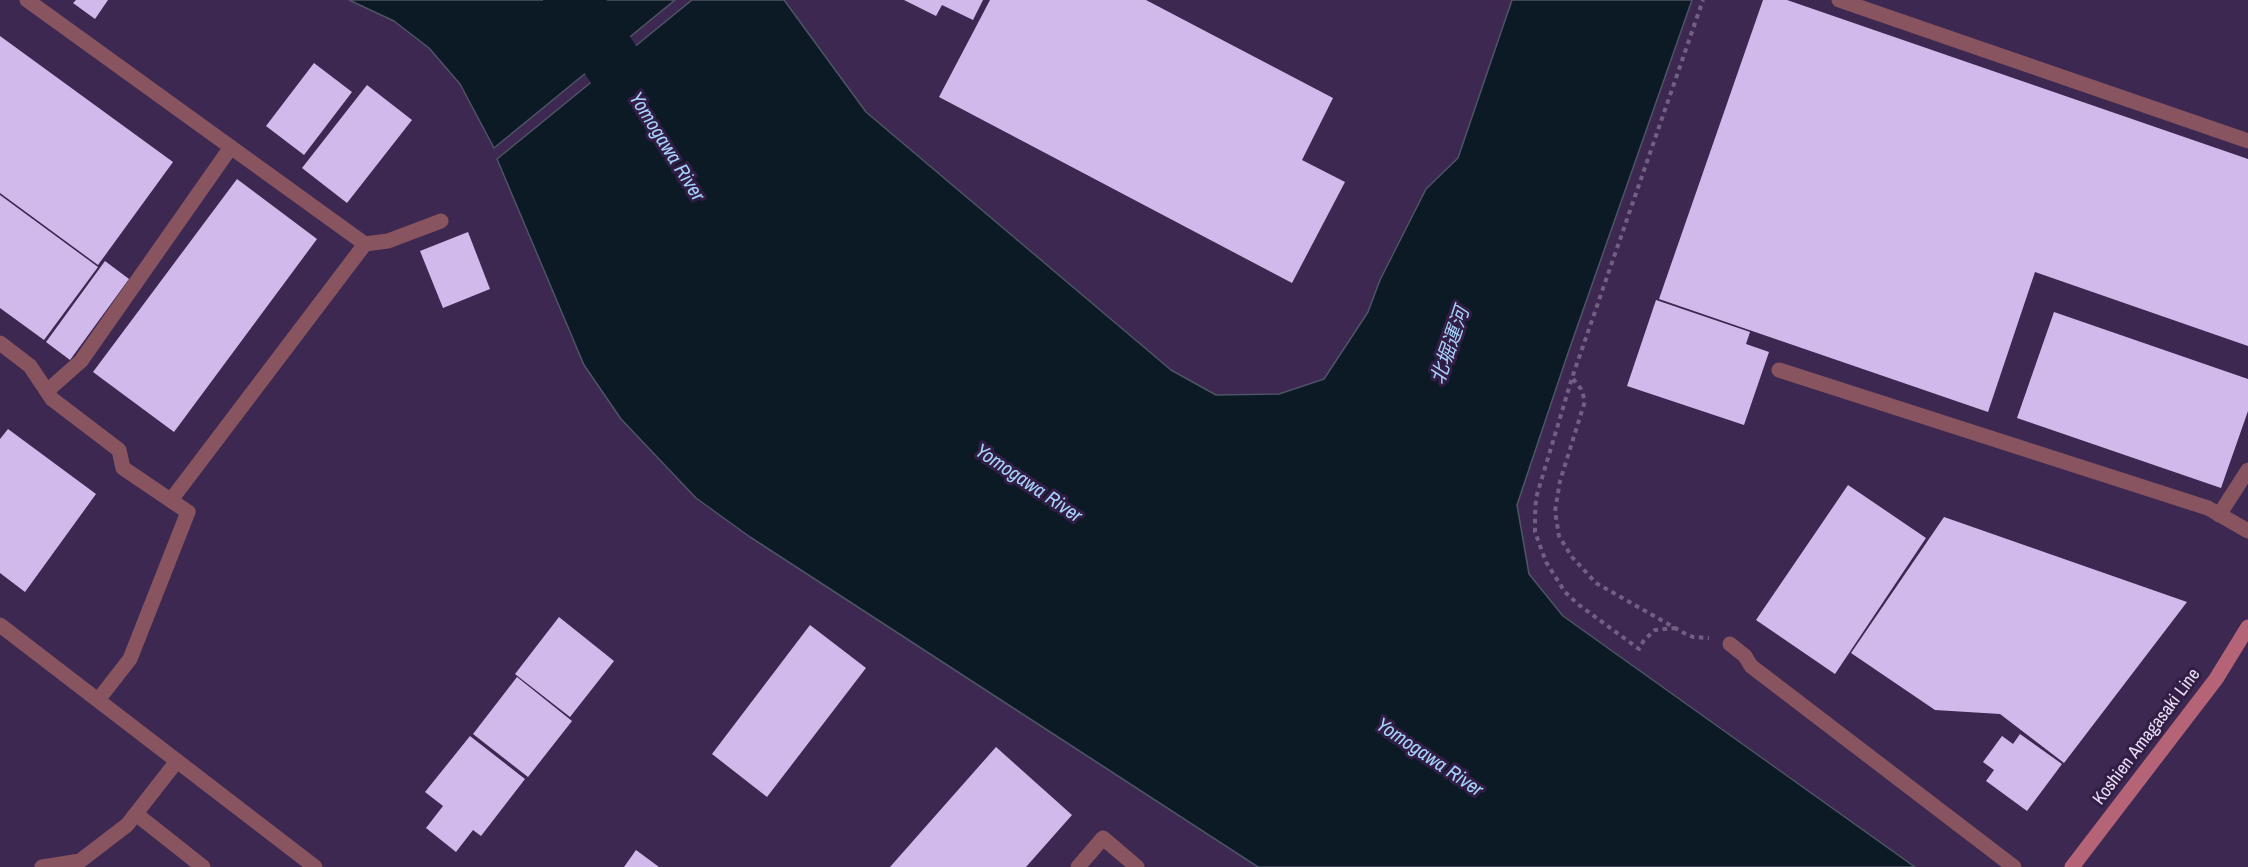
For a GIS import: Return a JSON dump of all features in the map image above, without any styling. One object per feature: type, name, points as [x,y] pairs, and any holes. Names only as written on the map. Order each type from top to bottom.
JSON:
[{"type":"main road","name":"Koshien Amagasaki Line","points":[[2072,867],[2216,679],[2248,627]]},
{"type":"street","points":[[27,0],[365,244],[388,241],[441,221]]},
{"type":"street","points":[[1839,0],[2248,141]]},
{"type":"street","points":[[47,391],[81,361],[231,147]]},
{"type":"street","points":[[171,500],[365,244]]},
{"type":"street","points":[[0,343],[30,366],[52,399],[119,450],[123,468],[188,512],[129,659],[98,700]]},
{"type":"street","points":[[1779,370],[2208,508],[2248,531]]},
{"type":"street","points":[[2219,514],[2248,470]]},
{"type":"street","points":[[0,625],[315,867]]},
{"type":"street","points":[[1730,644],[1745,656],[1751,666],[2014,867]]},
{"type":"street","points":[[42,867],[80,861],[127,825],[177,761]]},
{"type":"street","points":[[136,814],[203,867]]},
{"type":"street","points":[[1078,867],[1103,838],[1137,867]]},
{"type":"path","points":[[1676,628],[1655,630],[1644,640],[1639,649],[1565,592],[1546,562],[1535,532],[1536,498],[1572,378],[1703,0]]},
{"type":"path","points":[[1572,378],[1581,389],[1585,400],[1560,481],[1555,511],[1559,536],[1572,557],[1596,583],[1693,637],[1730,644]]},
{"type":"water","points":[[349,0],[675,0],[494,148],[460,84],[429,48],[394,21]]},
{"type":"water","name":"北堀運河","points":[[692,0],[784,0],[866,112],[1171,370],[1216,395],[1279,394],[1324,379],[1368,312],[1380,280],[1426,189],[1458,158],[1512,0],[1692,0],[1517,505],[1529,574],[1563,616],[1915,867],[1258,867],[750,537],[696,498],[621,419],[584,365],[497,159]]},
{"type":"building","points":[[76,0],[108,0],[95,19],[73,3]]},
{"type":"building","points":[[904,0],[983,0],[973,20],[942,5],[936,16]]},
{"type":"building","points":[[990,0],[1146,0],[1333,98],[1302,160],[1345,182],[1292,283],[939,97]]},
{"type":"building","points":[[1763,0],[1787,0],[2248,159],[2248,346],[2035,272],[1988,412],[1659,299]]},
{"type":"building","points":[[0,36],[173,162],[98,265],[0,193]]},
{"type":"building","points":[[314,63],[352,92],[304,155],[266,126]]},
{"type":"building","points":[[367,85],[412,120],[347,203],[302,168]]},
{"type":"building","points":[[237,179],[317,239],[174,432],[93,372]]},
{"type":"building","points":[[0,195],[98,267],[44,340],[0,308]]},
{"type":"building","points":[[468,232],[490,289],[443,308],[420,251]]},
{"type":"building","points":[[105,261],[129,279],[70,360],[46,342]]},
{"type":"building","points":[[1656,300],[1750,332],[1746,344],[1769,352],[1744,425],[1627,386]]},
{"type":"building","points":[[2054,312],[2248,379],[2248,411],[2221,488],[2017,418]]},
{"type":"building","points":[[8,429],[96,494],[25,592],[0,573],[0,439]]},
{"type":"building","points":[[1848,485],[1926,538],[1835,674],[1756,620]]},
{"type":"building","points":[[1944,517],[2187,602],[2064,763],[2000,714],[1935,710],[1851,653]]},
{"type":"building","points":[[559,617],[614,661],[570,717],[515,674]]},
{"type":"building","points":[[810,625],[866,668],[767,797],[712,754]]},
{"type":"building","points":[[517,677],[572,721],[528,777],[473,734]]},
{"type":"building","points":[[2020,734],[2062,764],[2027,811],[1986,781],[1994,770],[1983,762],[2002,736],[2013,744]]},
{"type":"building","points":[[470,736],[525,779],[481,836],[473,830],[456,852],[426,828],[443,806],[425,792]]},
{"type":"building","points":[[996,747],[1072,815],[1026,867],[890,867]]},
{"type":"building","points":[[636,850],[659,867],[624,867]]},
{"type":"waterway","name":"Yomogawa River","points":[[572,0],[657,132]]}]
